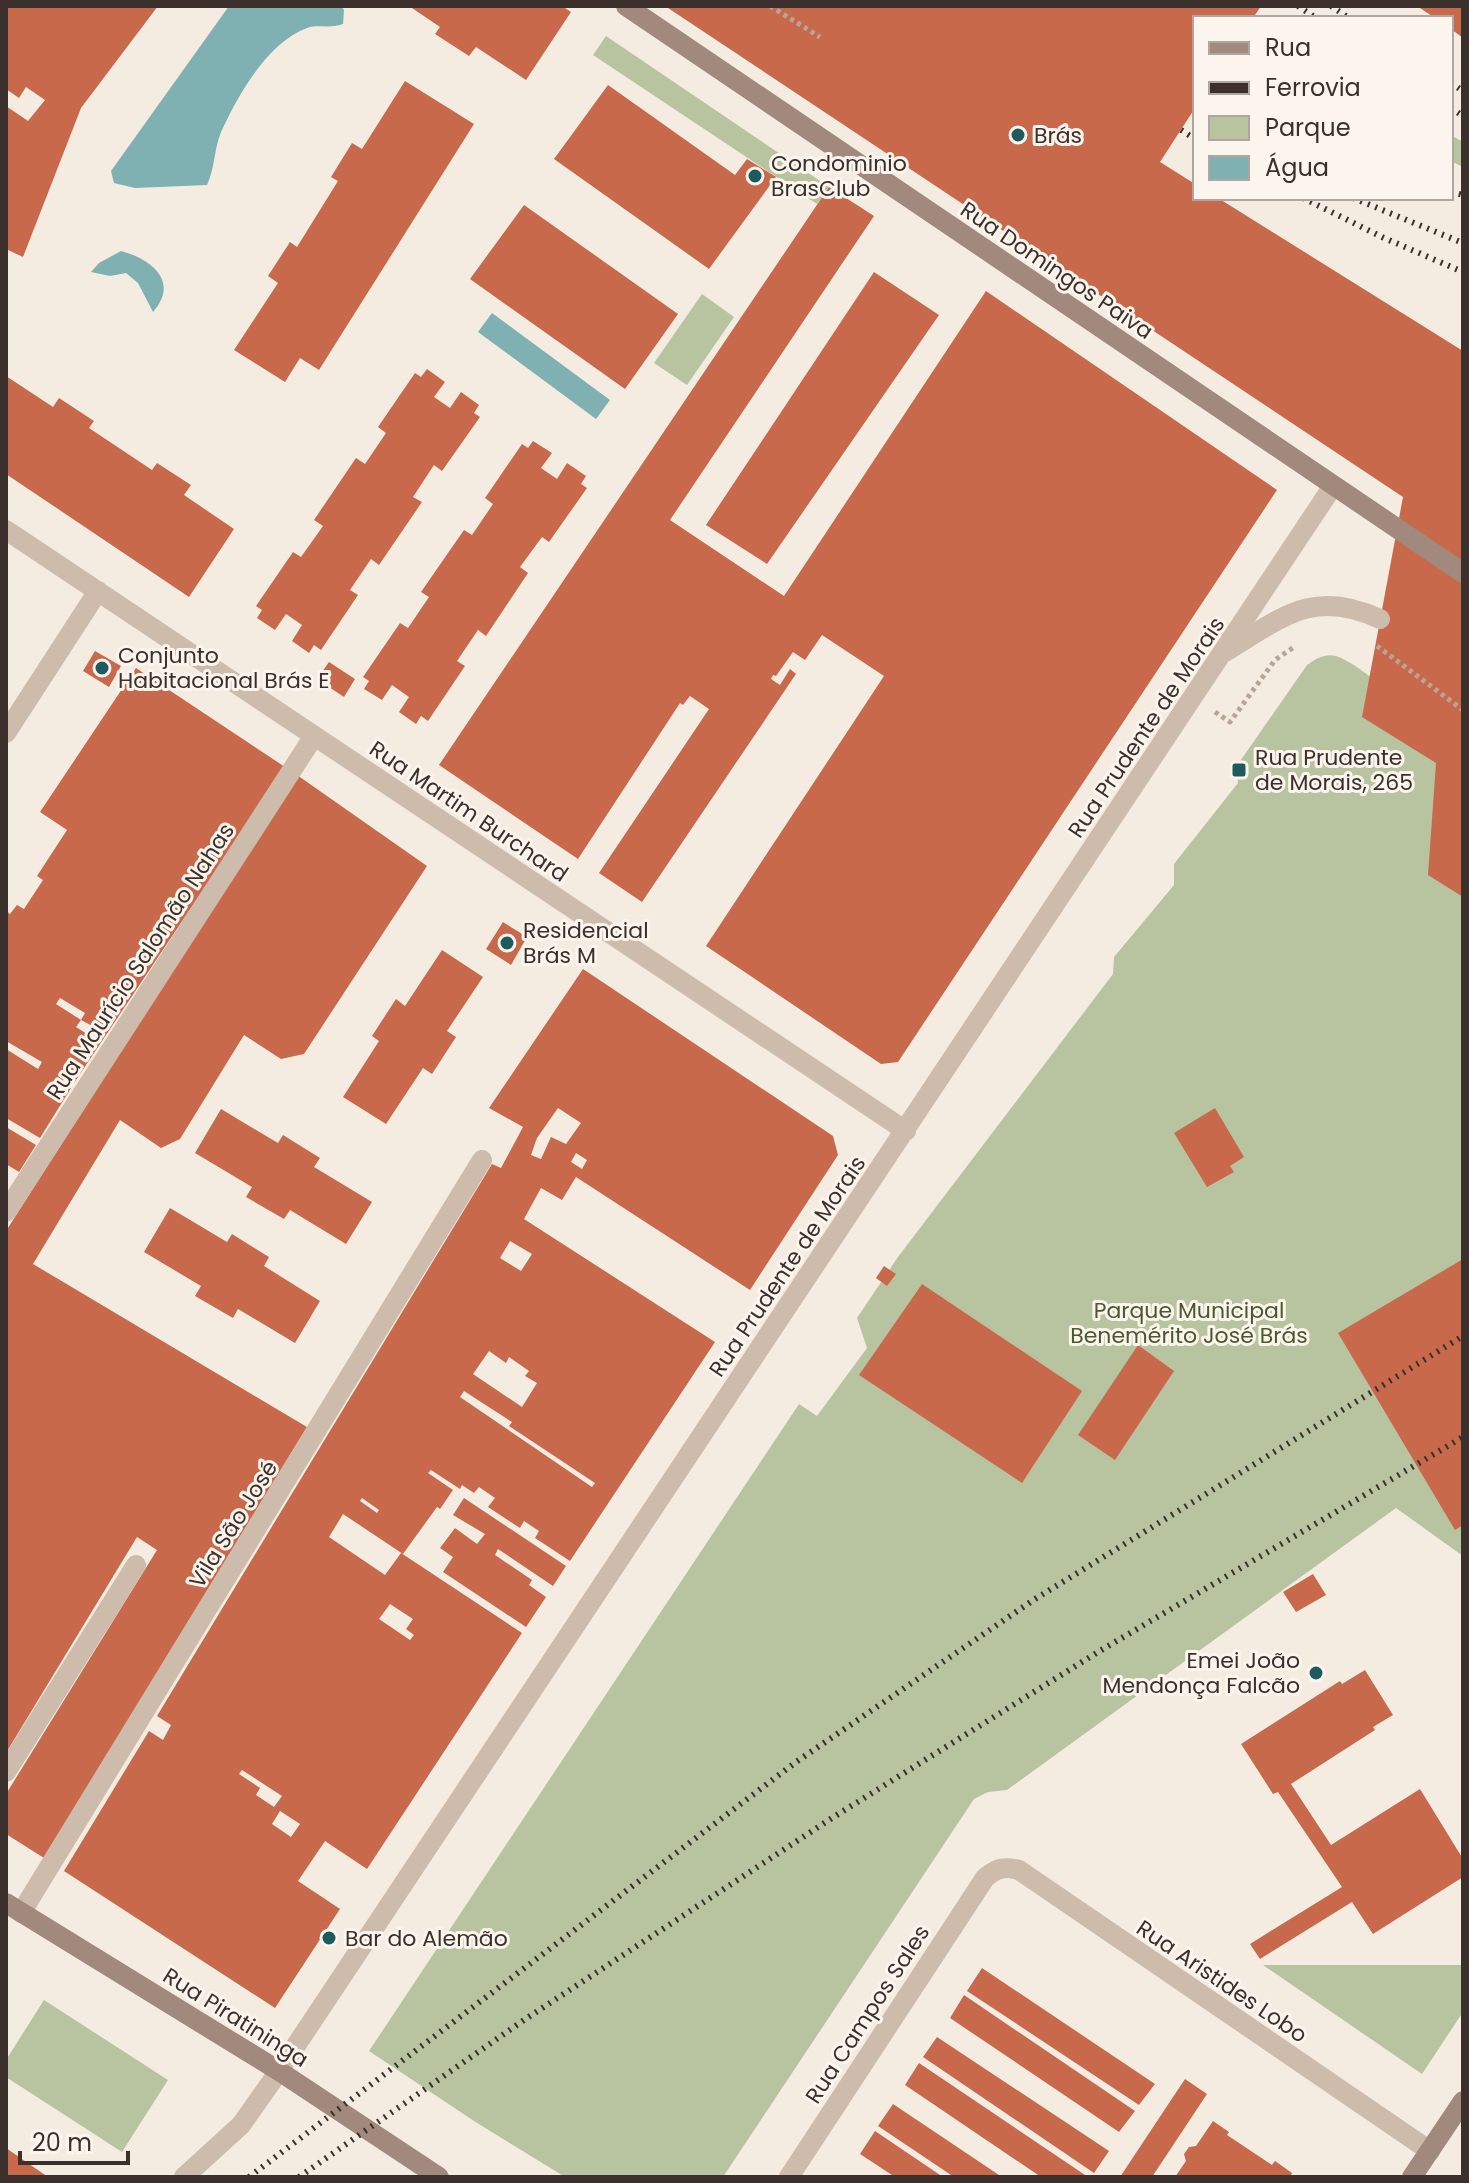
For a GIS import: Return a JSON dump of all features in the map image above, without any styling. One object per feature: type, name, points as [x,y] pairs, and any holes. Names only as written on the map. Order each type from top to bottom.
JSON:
[{"type":"street","name":"Rua Domingos Paiva","points":[[626,6],[1463,573]]},
{"type":"street","name":"Rua Prudente de Morais","points":[[184,2177],[241,2125],[279,2071],[1333,486]]},
{"type":"street","name":"Rua Martim Burchard","points":[[6,530],[906,1131]]},
{"type":"street","points":[[6,733],[98,591]]},
{"type":"street","points":[[1225,652],[1273,622],[1305,608],[1343,605],[1380,619]]},
{"type":"street","name":"Rua Maurício Salomão Nahas","points":[[6,1212],[314,736]]},
{"type":"street","name":"Vila São José","points":[[14,1908],[482,1160]]},
{"type":"street","points":[[6,1772],[136,1565]]},
{"type":"street","name":"Rua Aristides Lobo","points":[[985,1878],[997,1869],[1008,1867],[1019,1870],[1430,2151]]},
{"type":"street","name":"Rua Campos Sales","points":[[789,2177],[985,1878]]},
{"type":"street","name":"Rua Piratininga","points":[[14,1908],[279,2071],[439,2177]]},
{"type":"street","points":[[1412,2177],[1463,2101]]},
{"type":"path","points":[[770,6],[820,37]]},
{"type":"path","points":[[1194,697],[1230,722],[1275,660],[1303,640]]},
{"type":"path","points":[[1376,646],[1463,710]]},
{"type":"green space","points":[[606,36],[829,187],[817,204],[593,55]]},
{"type":"green space","points":[[1453,136],[1463,142],[1463,167],[1453,162]]},
{"type":"green space","points":[[702,294],[734,317],[687,385],[654,363]]},
{"type":"green space","name":"Parque Municipal Benemérito José Brás","points":[[1463,645],[1463,1556],[1396,1508],[1007,1790],[988,1792],[974,1799],[723,2177],[565,2177],[369,2051],[799,1404],[817,1416],[867,1348],[857,1318],[898,1257],[1113,974],[1114,957],[1174,885],[1174,864],[1238,783],[1236,767],[1307,665],[1325,656],[1336,656],[1362,671],[1403,704]]},
{"type":"green space","points":[[1263,1965],[1463,1965],[1463,2012],[1422,2074]]},
{"type":"green space","points":[[44,2000],[168,2080],[122,2152],[6,2077],[6,2060]]},
{"type":"water","points":[[229,6],[341,6],[344,10],[343,24],[315,26],[293,35],[279,45],[255,72],[221,132],[207,185],[135,188],[114,183],[111,171]]},
{"type":"water","points":[[121,251],[151,266],[163,281],[161,301],[153,312],[138,283],[126,273],[110,276],[91,272],[99,263]]},
{"type":"water","points":[[492,313],[610,400],[596,419],[478,332]]},
{"type":"building","points":[[6,6],[158,6],[81,108],[23,257],[6,249],[6,106],[28,121],[45,100],[26,87],[19,98],[6,89]]},
{"type":"building","points":[[409,6],[562,6],[571,12],[526,80],[476,47],[469,56],[435,34],[440,27]]},
{"type":"building","points":[[665,6],[1261,6],[1254,16],[1193,16],[1193,111],[1160,162],[1193,183],[1193,200],[1221,200],[1463,351],[1463,897],[1428,875],[1436,763],[1362,717],[1403,497]]},
{"type":"building","points":[[1417,6],[1463,6],[1463,38],[1453,30],[1453,16],[1432,16]]},
{"type":"building","points":[[405,81],[474,124],[319,370],[300,358],[285,382],[234,350],[278,283],[268,276],[290,242],[297,247],[338,181],[331,177],[352,143],[362,149]]},
{"type":"building","points":[[608,85],[735,175],[747,159],[776,177],[709,269],[554,159]]},
{"type":"building","points":[[829,187],[874,216],[670,520],[784,596],[986,291],[1277,490],[898,1062],[881,1064],[706,946],[884,676],[822,635],[805,660],[793,652],[771,679],[780,685],[790,669],[796,674],[642,902],[599,873],[709,709],[690,696],[683,705],[680,703],[578,859],[439,765]]},
{"type":"building","points":[[524,205],[678,314],[625,389],[470,279]]},
{"type":"building","points":[[874,272],[939,315],[767,564],[706,525]]},
{"type":"building","points":[[427,369],[445,382],[434,397],[450,408],[461,392],[479,405],[474,413],[480,417],[442,471],[434,465],[413,497],[422,502],[379,565],[371,559],[350,590],[358,595],[321,650],[314,645],[309,653],[292,641],[302,625],[286,614],[275,630],[257,618],[262,610],[256,606],[293,552],[301,557],[323,526],[314,520],[356,458],[365,464],[386,433],[378,427],[415,373],[421,377]]},
{"type":"building","points":[[6,376],[53,407],[59,398],[94,421],[89,428],[152,470],[157,463],[191,485],[184,495],[234,529],[189,597],[6,474]]},
{"type":"building","points":[[533,441],[552,453],[541,468],[557,479],[567,463],[586,476],[581,484],[587,488],[549,542],[542,537],[520,567],[528,573],[486,636],[478,630],[457,661],[465,666],[428,721],[421,716],[416,724],[399,712],[409,697],[392,685],[382,700],[364,689],[369,681],[363,677],[400,623],[408,628],[429,597],[421,592],[464,530],[472,535],[493,504],[485,498],[522,444],[528,448]]},
{"type":"building","name":"Conjunto Habitacional Brás E","points":[[95,651],[121,666],[109,687],[83,671]]},
{"type":"building","points":[[329,662],[355,679],[344,697],[317,679]]},
{"type":"building","points":[[136,668],[285,767],[74,1083],[65,1077],[62,1083],[71,1088],[40,1138],[6,1118],[6,1049],[38,1069],[42,1062],[6,1041],[6,911],[10,914],[17,905],[24,909],[43,880],[37,876],[67,830],[40,812]],"holes":[[[60,998],[85,1013],[81,1020],[56,1004]],[[81,1020],[100,1030],[95,1039],[76,1027]]]},
{"type":"building","points":[[297,775],[427,866],[304,1054],[281,1059],[244,1035],[180,1139],[161,1148],[120,1120],[33,1264],[307,1427],[44,1858],[6,1834],[6,1794],[157,1550],[137,1537],[6,1753],[6,1231]]},
{"type":"building","name":"Residencial Brás M","points":[[503,922],[527,937],[511,965],[486,949]]},
{"type":"building","points":[[442,950],[483,977],[447,1031],[456,1037],[432,1074],[423,1068],[386,1124],[343,1097],[379,1041],[372,1036],[396,999],[405,1006]]},
{"type":"building","points":[[583,969],[833,1136],[838,1155],[750,1290],[576,1177],[562,1200],[541,1188],[524,1219],[715,1342],[570,1561],[535,1538],[539,1531],[524,1521],[520,1528],[488,1507],[495,1498],[479,1487],[474,1493],[462,1485],[460,1489],[431,1470],[428,1473],[453,1490],[403,1554],[343,1514],[329,1537],[385,1575],[401,1553],[522,1633],[367,1869],[325,1841],[298,1881],[340,1909],[275,2008],[64,1871],[149,1731],[163,1740],[171,1725],[157,1716],[492,1164],[501,1168],[523,1127],[489,1108]],"holes":[[[558,1108],[581,1123],[566,1144],[551,1137],[541,1159],[531,1155],[537,1138]],[[576,1153],[587,1160],[582,1169],[571,1162]],[[510,1241],[532,1254],[521,1271],[500,1258]],[[489,1351],[506,1363],[509,1357],[529,1371],[525,1376],[537,1383],[522,1407],[473,1374]],[[464,1391],[512,1422],[509,1426],[595,1483],[592,1487],[460,1397]],[[362,1498],[379,1510],[377,1513],[360,1501]],[[390,1604],[413,1619],[406,1629],[414,1635],[410,1640],[379,1619]],[[242,1770],[282,1796],[274,1807],[256,1795],[260,1788],[239,1774]],[[280,1811],[300,1824],[291,1837],[272,1824]]]},
{"type":"building","points":[[1215,1108],[1244,1157],[1230,1166],[1234,1172],[1207,1187],[1174,1133]]},
{"type":"building","points":[[221,1109],[278,1143],[283,1135],[320,1158],[314,1167],[372,1202],[346,1244],[290,1210],[284,1219],[246,1197],[252,1187],[195,1153]]},
{"type":"building","points":[[6,1127],[36,1145],[19,1172],[6,1164]]},
{"type":"building","points":[[170,1208],[227,1242],[232,1234],[269,1257],[264,1266],[320,1301],[295,1343],[238,1309],[233,1318],[195,1296],[201,1286],[144,1252]]},
{"type":"building","points":[[1463,1259],[1463,1525],[1455,1530],[1338,1333]]},
{"type":"building","points":[[884,1266],[896,1274],[887,1286],[876,1278]]},
{"type":"building","points":[[922,1284],[1082,1391],[1022,1483],[859,1375]]},
{"type":"building","points":[[1138,1345],[1174,1371],[1115,1460],[1078,1435]]},
{"type":"building","points":[[464,1498],[566,1566],[553,1586],[498,1549],[495,1555],[532,1580],[529,1585],[546,1597],[526,1627],[443,1572],[453,1557],[440,1548],[455,1528],[477,1544],[485,1534],[453,1515]]},
{"type":"building","points":[[1313,1574],[1326,1595],[1296,1612],[1283,1592]]},
{"type":"building","points":[[1365,1670],[1393,1715],[1291,1784],[1331,1845],[1420,1789],[1463,1859],[1463,1877],[1373,1934],[1352,1902],[1260,1959],[1250,1944],[1342,1887],[1278,1792],[1273,1794],[1241,1744],[1340,1681],[1342,1684]]},
{"type":"building","points":[[982,1968],[1155,2084],[1139,2105],[967,1991]]},
{"type":"building","points":[[964,1995],[1135,2111],[1119,2132],[950,2018]]},
{"type":"building","points":[[937,2037],[1109,2151],[1094,2173],[923,2057]]},
{"type":"building","points":[[919,2063],[1088,2177],[1041,2177],[905,2085]]},
{"type":"building","points":[[1185,2079],[1207,2094],[1152,2177],[1120,2177]]},
{"type":"building","points":[[893,2104],[1002,2177],[954,2177],[878,2126]]},
{"type":"building","points":[[1213,2121],[1229,2132],[1227,2135],[1272,2165],[1275,2161],[1292,2173],[1290,2177],[1175,2177],[1186,2161],[1184,2154],[1189,2147],[1196,2146]]},
{"type":"building","points":[[875,2131],[943,2177],[895,2177],[860,2154]]},
{"type":"building","points":[[6,2148],[48,2177],[6,2177]]},
{"type":"railway","points":[[1298,6],[1313,16]]},
{"type":"railway","points":[[1331,6],[1346,16]]},
{"type":"railway","points":[[1453,84],[1463,91]]},
{"type":"railway","points":[[1453,109],[1463,116]]},
{"type":"railway","points":[[1181,130],[1193,138]]},
{"type":"railway","points":[[1453,192],[1463,195]]},
{"type":"railway","points":[[1307,200],[1463,272]]},
{"type":"railway","points":[[1358,200],[1463,243]]},
{"type":"railway","points":[[249,2177],[796,1762],[1035,1599],[1463,1336]]},
{"type":"railway","points":[[299,2177],[524,2020],[832,1818],[1098,1652],[1463,1437]]},
{"type":"place","name":"Brás","points":[[1018,135]]},
{"type":"place","name":"Condominio BrasClub","points":[[755,176]]},
{"type":"place","name":"Conjunto Habitacional Brás E","points":[[102,668]]},
{"type":"place","name":"Rua Prudente de Morais, 265","points":[[1239,770]]},
{"type":"place","name":"Residencial Brás M","points":[[507,943]]},
{"type":"place","name":"Emei João Mendonça Falcão","points":[[1316,1673]]},
{"type":"place","name":"Bar do Alemão","points":[[329,1938]]}]
